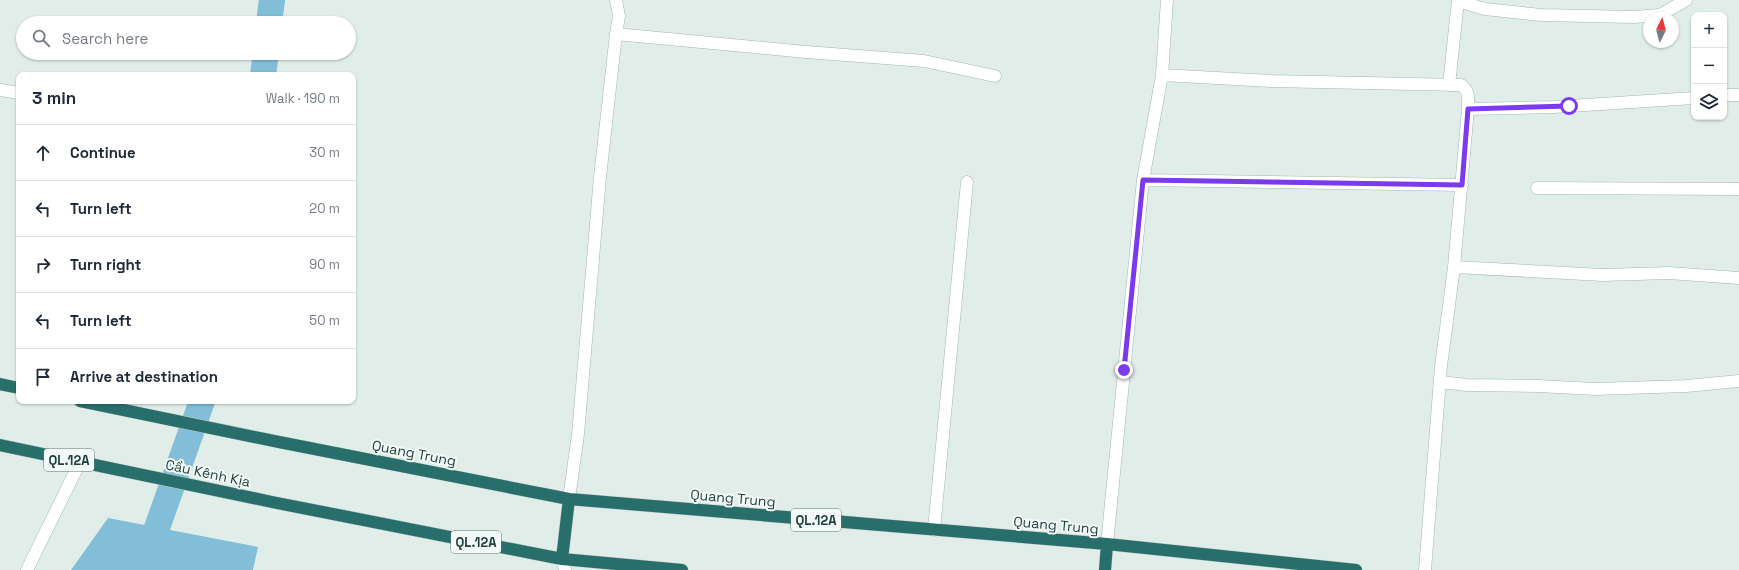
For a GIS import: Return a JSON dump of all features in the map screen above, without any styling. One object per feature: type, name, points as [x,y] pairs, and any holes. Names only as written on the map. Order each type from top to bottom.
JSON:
[{"type":"highway","points":[[0,384],[16,387]]},
{"type":"highway","name":"Quang Trung","points":[[94,404],[569,499],[1107,544],[1356,570]]},
{"type":"highway","name":"QL.12A","points":[[0,445],[80,462]]},
{"type":"highway","name":"Cầu Kênh Kịa","points":[[80,462],[564,564]]},
{"type":"highway","points":[[564,564],[569,499]]},
{"type":"highway","points":[[1105,570],[1107,544]]},
{"type":"highway","name":"QL.12A","points":[[564,564],[682,570]]},
{"type":"street","points":[[569,499],[578,434],[600,177],[619,16],[616,0]]},
{"type":"street","points":[[1107,544],[1143,180],[1162,75],[1167,0]]},
{"type":"street","points":[[1449,85],[1458,1],[1485,9],[1541,15],[1634,17],[1660,15],[1686,0]]},
{"type":"street","points":[[616,34],[806,52],[924,61],[996,76]]},
{"type":"street","points":[[1162,75],[1271,81],[1461,85],[1469,94],[1454,267],[1440,382],[1425,570]]},
{"type":"street","points":[[0,90],[16,93]]},
{"type":"street","points":[[1727,96],[1739,95]]},
{"type":"street","points":[[1468,109],[1554,107],[1691,98]]},
{"type":"street","points":[[1143,180],[1462,185]]},
{"type":"street","points":[[934,530],[967,182]]},
{"type":"street","points":[[1537,188],[1739,189]]},
{"type":"street","points":[[1454,267],[1603,275],[1669,273],[1739,278]]},
{"type":"street","points":[[1440,382],[1467,385],[1538,386],[1595,389],[1686,386],[1739,381]]},
{"type":"street","points":[[27,570],[80,462]]},
{"type":"water","points":[[108,518],[258,547],[253,570],[71,570]]},
{"type":"waterway","points":[[270,16],[272,0]]},
{"type":"waterway","points":[[263,72],[265,60]]},
{"type":"waterway","points":[[142,570],[201,404]]},
{"type":"route","points":[[1124,370],[1143,180],[1462,185],[1468,109],[1569,106]]}]
